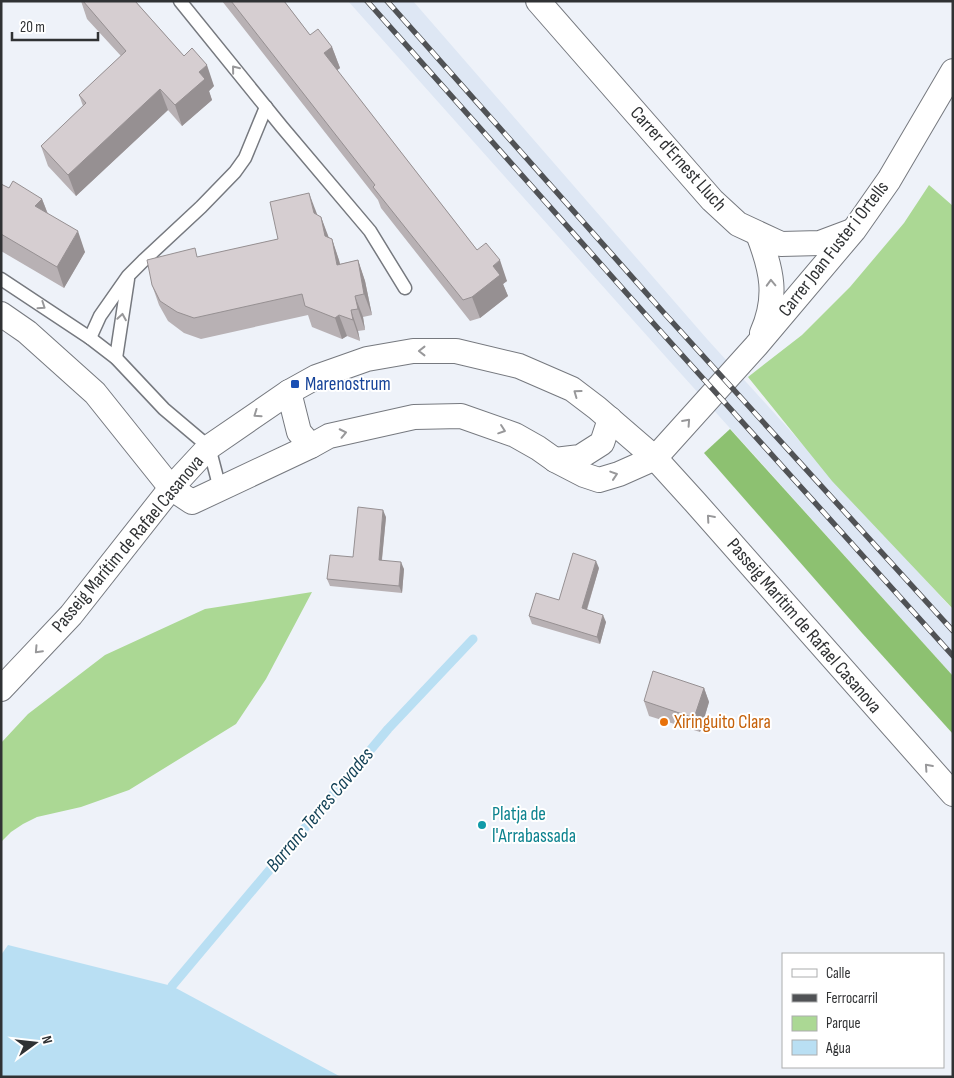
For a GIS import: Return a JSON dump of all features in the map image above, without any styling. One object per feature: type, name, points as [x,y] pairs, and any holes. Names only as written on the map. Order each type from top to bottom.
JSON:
[{"type":"street","name":"Carrer d'Ernest Lluch","points":[[538,1],[712,200],[738,224],[780,244],[820,243],[854,230]]},
{"type":"street","name":"Carrer Joan Fuster i Ortells","points":[[655,458],[756,346],[854,230],[889,180],[953,71]]},
{"type":"street","name":"Carrer Joan Fuster i Ortells","points":[[756,346],[765,326],[772,300],[772,277],[767,256],[758,234]]},
{"type":"street","points":[[1,314],[27,332],[95,393],[171,488]]},
{"type":"street","name":"Passeig Marítim de Rafael Casanova","points":[[1,689],[71,615],[171,488],[209,447],[289,392],[316,377],[367,359],[413,351],[456,351],[519,366],[572,389],[655,458],[953,794]]},
{"type":"street","points":[[289,392],[299,432],[311,446]]},
{"type":"street","name":"Passeig Marítim de Rafael Casanova","points":[[171,488],[192,502],[329,436],[414,417],[461,416],[515,435],[555,460],[584,475],[599,480],[619,474],[655,458]]},
{"type":"street","points":[[555,460],[580,457],[602,443],[610,419]]},
{"type":"lane","points":[[180,1],[370,232],[405,288]]},
{"type":"lane","points":[[90,338],[100,316],[128,276],[235,172],[245,158],[266,106]]},
{"type":"lane","points":[[116,358],[128,276]]},
{"type":"lane","points":[[1,278],[90,338],[116,358],[164,409],[209,447],[220,489]]},
{"type":"shaded area","points":[[348,1],[413,1],[707,339],[953,610],[953,676],[674,366]]},
{"type":"green space","points":[[929,185],[953,206],[953,609],[832,481],[748,377],[802,335],[850,287],[904,223]]},
{"type":"green space","points":[[730,429],[953,676],[953,734],[704,453]]},
{"type":"green space","points":[[312,592],[266,679],[236,724],[129,790],[81,807],[37,817],[11,832],[1,842],[1,743],[28,714],[105,655],[205,609]]},
{"type":"water","points":[[8,945],[172,986],[341,1077],[1,1077],[1,955]]},
{"type":"building","points":[[83,1],[135,1],[184,56],[192,48],[207,65],[199,72],[205,79],[175,105],[160,89],[68,175],[41,146],[86,103],[79,95],[126,51]]},
{"type":"building","points":[[231,1],[284,1],[310,35],[318,29],[332,47],[324,53],[477,250],[486,243],[500,260],[493,266],[500,275],[472,297],[463,300],[373,187],[375,185]]},
{"type":"building","points":[[13,181],[42,199],[35,206],[78,231],[57,267],[1,234],[1,184],[9,188]]},
{"type":"building","points":[[309,193],[314,213],[321,217],[325,236],[332,239],[337,265],[358,260],[364,294],[355,296],[358,309],[351,310],[353,320],[339,315],[335,318],[305,306],[302,294],[194,318],[177,312],[160,301],[152,285],[147,260],[195,248],[197,257],[278,239],[270,202]]},
{"type":"building","points":[[358,507],[383,510],[379,560],[401,562],[399,586],[327,579],[330,555],[353,557]]},
{"type":"building","points":[[573,553],[596,561],[582,608],[603,615],[597,637],[529,616],[536,593],[559,600]]},
{"type":"building","points":[[653,671],[704,688],[694,718],[644,701]]},
{"type":"waterway","name":"Barranc Terres Cavades","points":[[172,986],[388,729],[473,639]]},
{"type":"railway","points":[[367,1],[953,656]]},
{"type":"railway","points":[[387,1],[664,313],[953,631]]},
{"type":"place","name":"Marenostrum","points":[[295,384]]},
{"type":"place","name":"Xiringuito Clara","points":[[664,722]]},
{"type":"place","name":"Platja de l'Arrabassada","points":[[482,825]]}]
